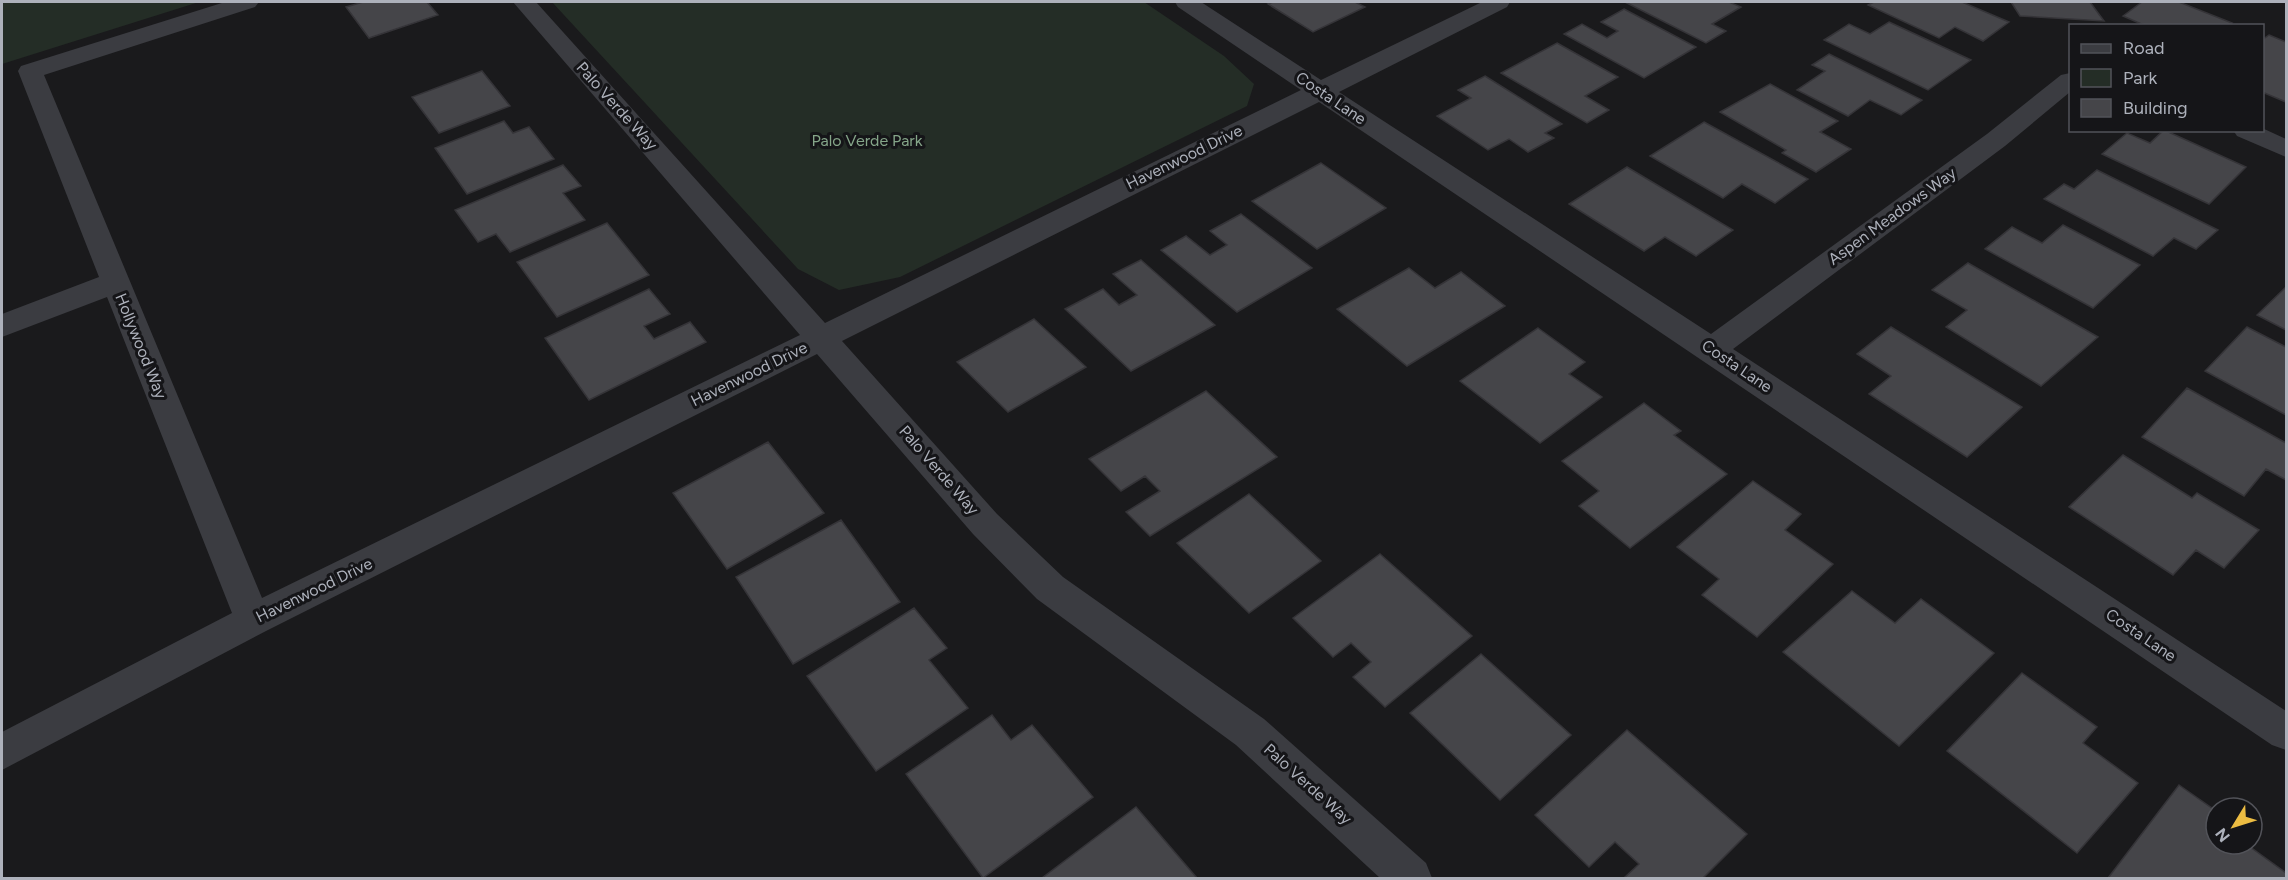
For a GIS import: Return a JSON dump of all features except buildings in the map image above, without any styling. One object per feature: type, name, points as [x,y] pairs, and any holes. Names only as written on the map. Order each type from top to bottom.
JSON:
[{"type":"street","name":"Hollywood Way","points":[[247,2],[30,71],[253,621]]},
{"type":"street","name":"Palo Verde Way","points":[[524,2],[985,524],[1050,588],[1250,732],[1411,879]]},
{"type":"street","name":"Costa Lane","points":[[1186,2],[2285,728]]},
{"type":"street","name":"Havenwood Drive","points":[[2,752],[253,621],[1499,2]]},
{"type":"street","name":"Aspen Meadows Way","points":[[1712,349],[1996,140],[2069,81]]},
{"type":"street","points":[[2250,132],[2286,149]]},
{"type":"street","points":[[2,326],[116,282]]},
{"type":"green space","points":[[2,2],[199,2],[2,64]]},
{"type":"green space","name":"Palo Verde Park","points":[[552,2],[1144,2],[1224,56],[1254,84],[1247,106],[900,277],[839,290],[798,269]]}]
